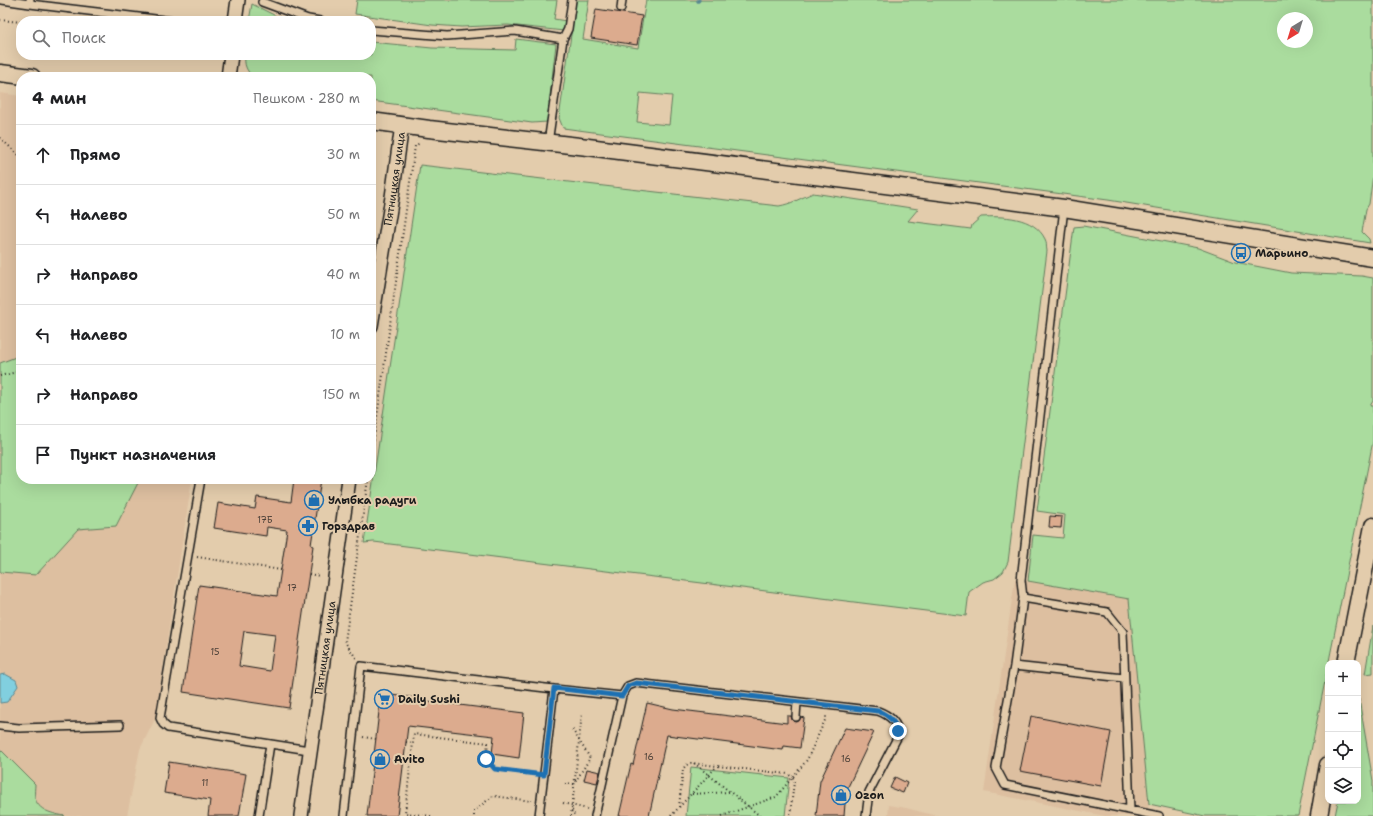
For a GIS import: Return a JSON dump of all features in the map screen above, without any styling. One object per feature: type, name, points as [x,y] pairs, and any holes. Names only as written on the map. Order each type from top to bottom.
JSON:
[{"type":"street","points":[[236,16],[238,0]]},
{"type":"street","points":[[229,72],[230,60]]},
{"type":"street","points":[[0,73],[16,75]]},
{"type":"street","points":[[376,122],[1064,208],[1373,258]]},
{"type":"street","name":"Пятницкая улица","points":[[376,295],[402,125]]},
{"type":"street","name":"Пятницкая улица","points":[[301,816],[309,750],[348,484]]},
{"type":"street","points":[[1347,660],[1372,533]]},
{"type":"street","points":[[1319,816],[1327,768]]},
{"type":"lane","points":[[5,0],[135,16]]},
{"type":"lane","points":[[548,143],[563,39],[568,29],[572,0]]},
{"type":"lane","points":[[262,2],[300,16]]},
{"type":"lane","points":[[376,30],[447,36],[515,31],[563,39]]},
{"type":"lane","points":[[1064,208],[1021,580],[1023,598],[1014,666],[996,768],[1005,785],[1159,816]]},
{"type":"lane","points":[[200,484],[160,718],[163,724],[168,728],[309,750]]},
{"type":"lane","points":[[1023,598],[1107,612],[1123,632],[1130,810]]},
{"type":"lane","points":[[344,816],[361,666],[622,696]]},
{"type":"lane","points":[[1014,666],[1124,678]]},
{"type":"lane","points":[[596,813],[622,696],[628,686],[636,683],[878,711],[886,714],[896,725],[898,736],[870,792],[866,816]]},
{"type":"lane","points":[[539,816],[554,688]]},
{"type":"lane","points":[[796,716],[797,702]]},
{"type":"lane","points":[[0,726],[19,728],[120,725]]},
{"type":"lane","points":[[259,816],[270,744]]},
{"type":"path","points":[[0,20],[16,22]]},
{"type":"path","points":[[0,138],[16,152]]},
{"type":"path","points":[[376,424],[415,146],[420,143],[424,143]]},
{"type":"path","points":[[0,376],[16,372]]},
{"type":"path","points":[[361,666],[345,642],[367,484]]},
{"type":"path","points":[[188,556],[281,570]]},
{"type":"path","points":[[309,574],[320,576]]},
{"type":"path","points":[[722,816],[776,797],[808,760],[826,718],[827,705]]},
{"type":"path","points":[[570,816],[582,713]]},
{"type":"path","points":[[572,729],[590,758],[574,784]]},
{"type":"path","points":[[431,816],[405,813],[414,734],[488,743],[486,759],[495,769],[544,775]]},
{"type":"path","points":[[353,736],[376,738]]},
{"type":"path","points":[[406,742],[413,743]]},
{"type":"path","points":[[679,808],[683,769],[686,765],[694,763],[788,774],[793,778],[794,782],[790,816]]},
{"type":"path","points":[[694,763],[760,816]]},
{"type":"path","points":[[671,816],[717,766]]},
{"type":"path","points":[[566,783],[574,784]]},
{"type":"path","points":[[692,794],[730,792]]},
{"type":"path","points":[[474,816],[474,810],[493,796],[541,802]]},
{"type":"path","points":[[563,803],[596,813]]},
{"type":"path","points":[[571,808],[575,816]]},
{"type":"shaded area","points":[[0,93],[16,95],[16,484],[191,484],[155,719],[140,749],[127,816],[0,816]]},
{"type":"shaded area","points":[[1015,579],[1129,599],[1149,804],[1146,816],[1105,816],[984,792]]},
{"type":"shaded area","points":[[889,805],[906,808],[937,816],[888,816]]},
{"type":"green space","points":[[357,0],[557,0],[554,19],[566,21],[564,31],[508,25],[461,27],[432,25],[355,14]]},
{"type":"green space","points":[[576,0],[589,0],[583,39],[638,48],[646,0],[1373,0],[1373,175],[1369,204],[1366,209],[1362,232],[1369,239],[1370,243],[1108,200],[563,128],[559,118]],"holes":[[[640,93],[672,96],[669,125],[637,122]]]},
{"type":"green space","points":[[252,4],[276,16],[250,16]]},
{"type":"green space","points":[[516,39],[556,44],[547,122],[532,123],[376,102],[376,72],[249,72],[245,65],[245,60],[376,60],[376,42],[432,48],[515,50]]},
{"type":"green space","points":[[420,165],[779,206],[813,193],[918,209],[908,221],[971,229],[972,225],[981,217],[1008,217],[1033,226],[1040,231],[1046,242],[1047,251],[1008,562],[1003,572],[994,579],[983,582],[969,592],[966,616],[374,542],[364,543],[373,484],[376,484],[376,462]]},
{"type":"green space","points":[[1083,226],[1198,248],[1235,262],[1291,273],[1362,276],[1373,278],[1373,401],[1370,406],[1373,406],[1373,441],[1329,660],[1325,660],[1325,681],[1298,816],[1205,816],[1149,804],[1129,599],[1028,581],[1033,535],[1063,538],[1065,515],[1037,511],[1074,227]]},
{"type":"green space","points":[[16,357],[16,484],[137,484],[116,526],[78,529],[36,575],[0,572],[0,363]]},
{"type":"green space","points":[[1373,626],[1373,673],[1365,674]]},
{"type":"green space","points":[[1361,711],[1373,781],[1373,816],[1335,816],[1337,804],[1361,804]]},
{"type":"green space","points":[[0,749],[35,784],[36,802],[39,806],[47,811],[65,816],[0,816]]},
{"type":"green space","points":[[691,767],[789,778],[785,816],[686,816]]},
{"type":"water","points":[[5,674],[16,680],[18,686],[7,702],[0,703],[0,675]]},
{"type":"building","points":[[596,9],[642,16],[637,45],[591,38]]},
{"type":"building","points":[[293,484],[320,484],[311,545],[313,546],[289,708],[183,692],[199,585],[277,596],[287,530],[267,527],[266,536],[214,528],[218,503],[255,509],[257,497],[291,502]],"holes":[[[244,631],[275,635],[270,671],[239,666]]]},
{"type":"building","points":[[1050,516],[1062,517],[1061,528],[1049,527]]},
{"type":"building","points":[[381,694],[524,713],[519,758],[492,754],[494,736],[408,726],[397,816],[367,816]]},
{"type":"building","points":[[647,703],[673,709],[787,723],[787,716],[791,716],[792,720],[795,722],[799,721],[801,717],[804,718],[800,748],[784,746],[783,750],[667,735],[649,816],[619,816],[631,764],[633,765]]},
{"type":"building","points":[[1031,716],[1111,732],[1101,786],[1020,771]]},
{"type":"building","points":[[845,728],[874,732],[846,791],[844,816],[816,816],[820,781]]},
{"type":"building","points":[[169,762],[246,774],[239,816],[208,816],[210,800],[164,793]]},
{"type":"building","points":[[587,769],[600,772],[597,783],[584,780]]},
{"type":"building","points":[[895,777],[907,783],[903,793],[890,788]]},
{"type":"place","name":"Марьино","points":[[1241,253]]},
{"type":"place","name":"Улыбка радуги","points":[[314,500]]},
{"type":"place","name":"Горздрав","points":[[308,526]]},
{"type":"place","name":"Daily Sushi","points":[[384,699]]},
{"type":"place","name":"Avito","points":[[380,759]]},
{"type":"place","name":"Ozon","points":[[841,795]]},
{"type":"route","points":[[486,759],[495,769],[544,775],[554,688],[622,696],[628,686],[636,683],[878,711],[886,714],[896,725],[898,731]]}]
